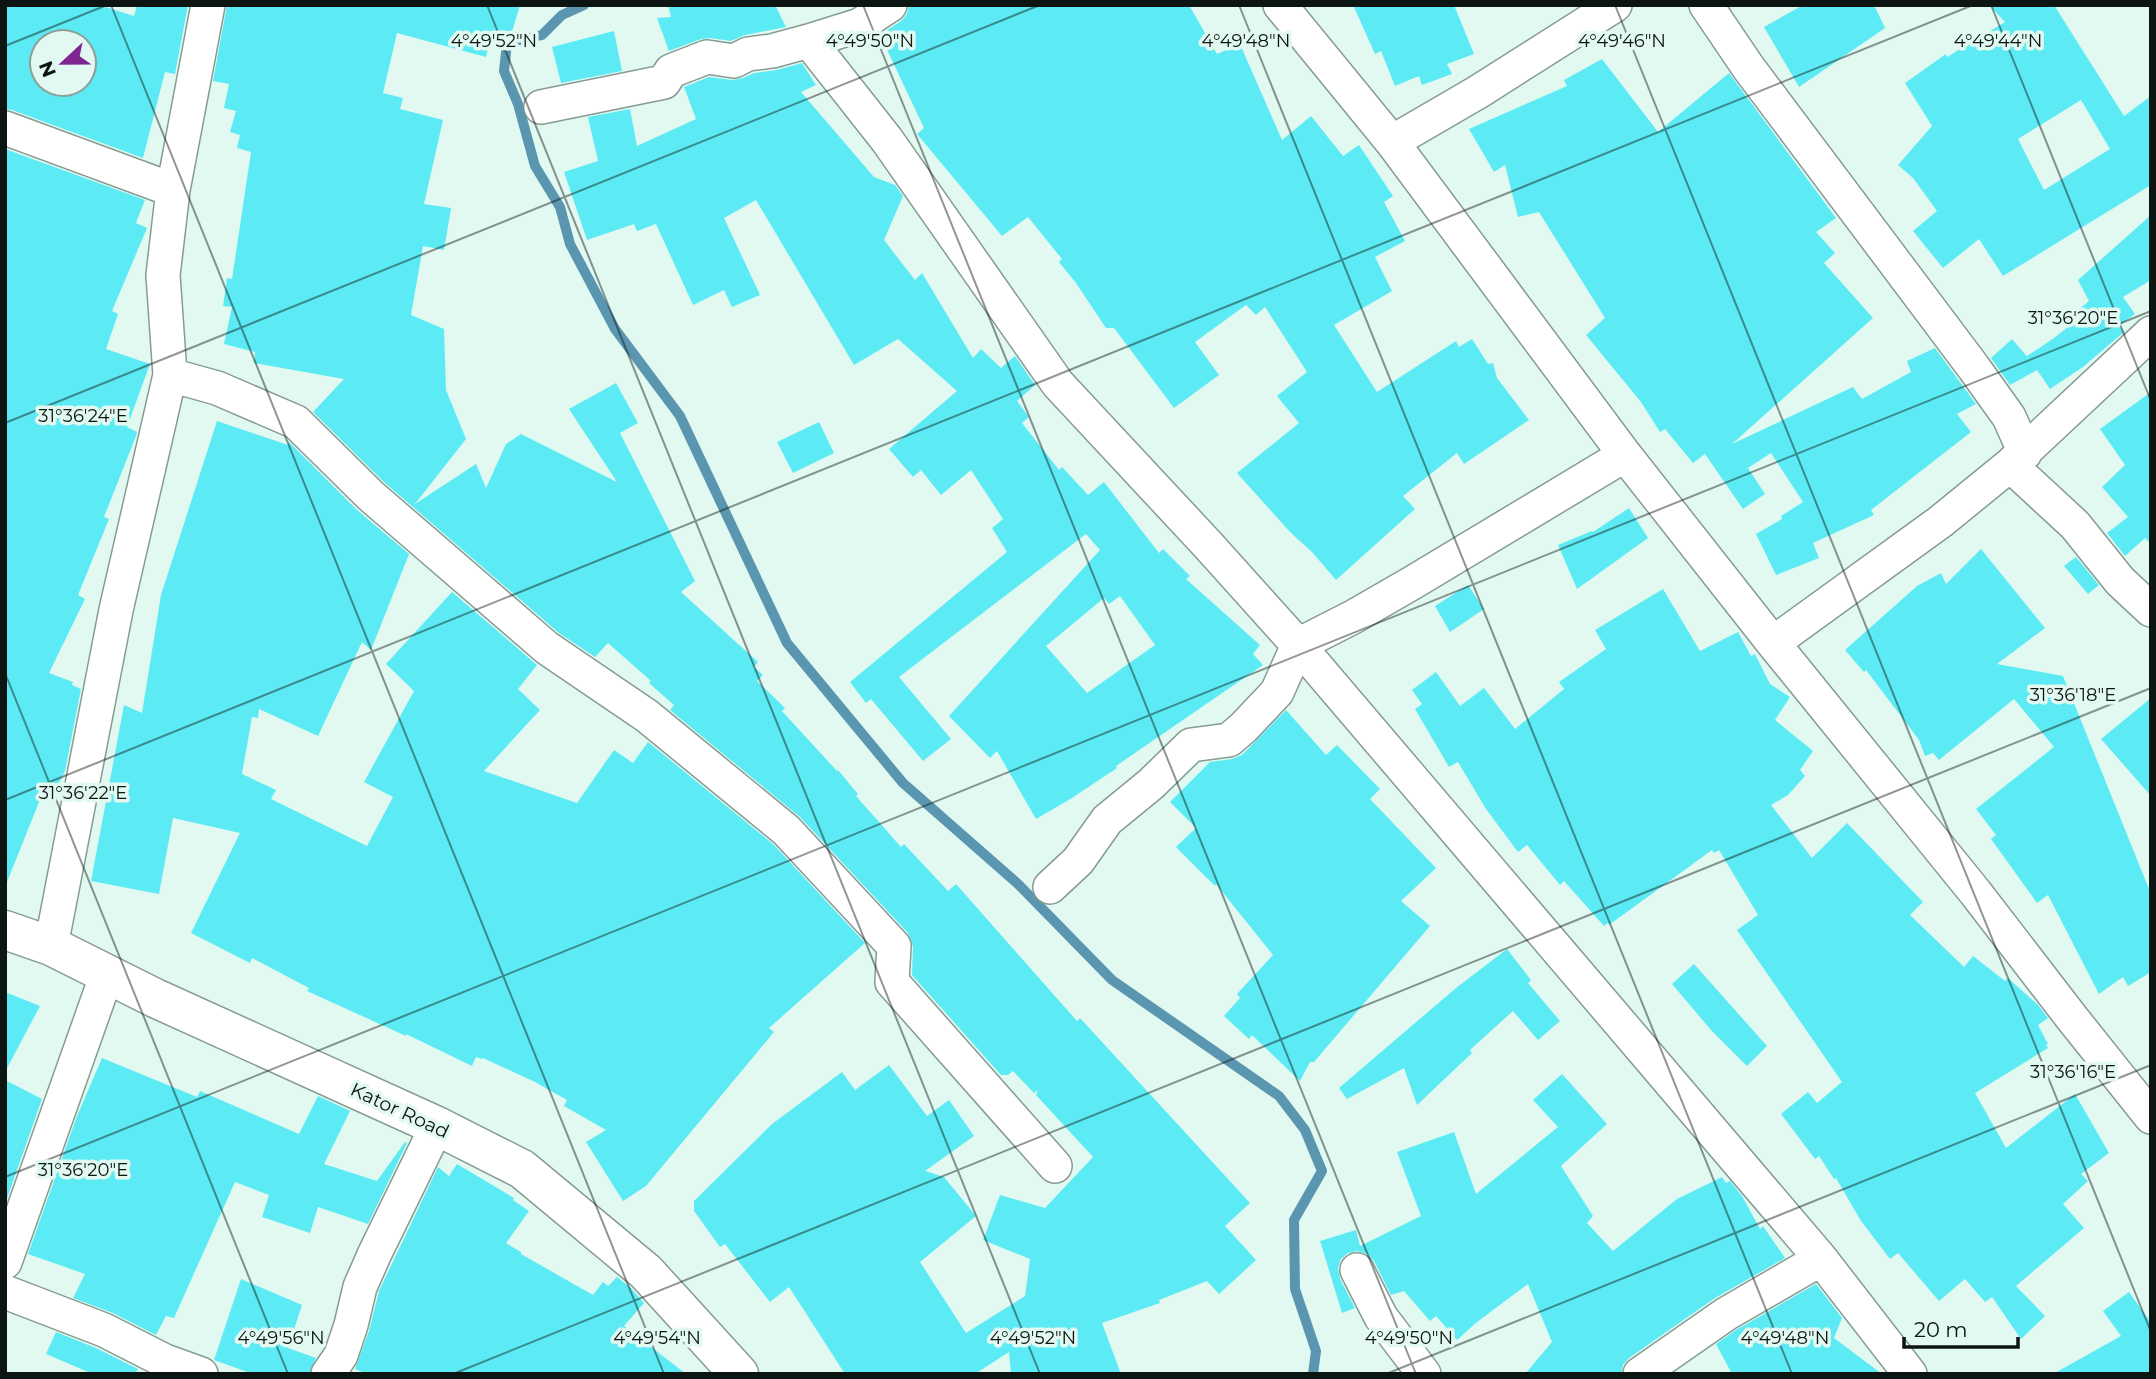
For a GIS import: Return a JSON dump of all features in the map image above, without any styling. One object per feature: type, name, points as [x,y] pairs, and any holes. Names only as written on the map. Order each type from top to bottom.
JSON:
[{"type":"main road","name":"Kator Road","points":[[5,930],[51,946],[155,998],[437,1126],[522,1169],[646,1272],[739,1374]]},
{"type":"street","points":[[51,946],[116,610],[170,375],[163,275],[173,190],[208,5]]},
{"type":"street","points":[[541,107],[664,82],[671,71],[707,57],[734,61],[748,54],[809,41],[860,25],[890,5]]},
{"type":"street","points":[[1280,5],[1392,142],[1625,455],[1975,892],[2151,1117]]},
{"type":"street","points":[[1392,142],[1478,92],[1615,5]]},
{"type":"street","points":[[1706,5],[1784,116],[2009,417],[2018,459],[2120,580],[2151,610]]},
{"type":"street","points":[[809,41],[887,140],[1058,384],[1298,645],[1821,1259],[1910,1374]]},
{"type":"street","points":[[5,128],[173,190]]},
{"type":"street","points":[[1773,643],[1940,522],[2018,459],[2151,333]]},
{"type":"street","points":[[170,375],[217,388],[296,422],[371,496],[547,648],[647,716],[786,830],[894,946],[892,982],[1055,1166]]},
{"type":"street","points":[[1050,887],[1078,861],[1107,820],[1191,745],[1229,740],[1244,727],[1277,692],[1298,645],[1412,583],[1625,455]]},
{"type":"street","points":[[5,1262],[107,974]]},
{"type":"street","points":[[328,1374],[341,1355],[360,1287],[374,1255],[437,1126]]},
{"type":"street","points":[[1640,1374],[1726,1314],[1821,1259]]},
{"type":"street","points":[[1357,1270],[1381,1317],[1424,1374]]},
{"type":"street","points":[[5,1292],[104,1330],[165,1361],[201,1374]]},
{"type":"building","points":[[5,5],[99,5],[134,16],[137,5],[188,5],[175,74],[165,72],[143,158],[5,109]]},
{"type":"building","points":[[227,5],[520,5],[509,42],[491,37],[486,57],[397,33],[383,93],[403,98],[400,109],[443,120],[424,204],[451,208],[444,250],[423,246],[411,315],[444,329],[446,390],[466,439],[415,504],[476,464],[486,488],[506,444],[521,434],[617,482],[569,409],[616,383],[638,423],[620,433],[695,581],[681,592],[758,662],[754,667],[763,675],[757,681],[785,708],[782,711],[838,770],[858,794],[856,796],[901,847],[904,844],[948,891],[956,884],[1077,1021],[1080,1018],[1250,1203],[1225,1226],[1256,1260],[1219,1294],[1207,1281],[1159,1300],[1160,1303],[1102,1323],[1121,1374],[1011,1374],[1009,1352],[975,1374],[845,1374],[789,1287],[770,1302],[725,1244],[720,1247],[694,1211],[694,1201],[772,1124],[842,1072],[855,1090],[889,1065],[927,1116],[949,1100],[974,1136],[925,1171],[944,1177],[976,1216],[920,1262],[966,1333],[1025,1296],[1030,1259],[983,1240],[1000,1195],[1045,1208],[1093,1157],[1036,1095],[1038,1090],[1034,1093],[1013,1071],[1008,1075],[1001,1075],[912,975],[913,947],[908,933],[800,817],[670,710],[674,705],[608,643],[595,657],[559,633],[384,482],[313,412],[344,379],[254,363],[255,352],[224,344],[232,307],[223,306],[227,278],[232,279],[251,152],[237,148],[240,135],[230,132],[236,111],[224,108],[229,84],[213,81]]},
{"type":"building","points":[[668,5],[775,5],[786,27],[745,35],[731,41],[701,39],[669,51],[657,18],[671,17]]},
{"type":"building","points":[[909,5],[1189,5],[1217,54],[1240,44],[1282,140],[1311,116],[1343,156],[1359,145],[1393,196],[1384,202],[1405,241],[1375,257],[1392,291],[1334,325],[1377,392],[1456,341],[1459,347],[1472,339],[1488,364],[1493,363],[1497,378],[1529,420],[1464,464],[1457,453],[1403,496],[1415,509],[1336,580],[1237,473],[1299,423],[1277,396],[1307,372],[1265,307],[1256,315],[1246,305],[1195,342],[1219,375],[1174,408],[1114,328],[1106,328],[1059,262],[1062,259],[1028,217],[1002,236],[917,134],[924,128],[880,35],[901,21],[907,14]]},
{"type":"building","points":[[1353,5],[1454,5],[1474,54],[1447,64],[1452,74],[1422,85],[1419,76],[1395,86],[1381,51],[1375,54]]},
{"type":"building","points":[[1803,5],[1874,5],[1885,28],[1799,87],[1764,27]]},
{"type":"building","points":[[1989,5],[2054,5],[2124,116],[2151,96],[2151,185],[2003,276],[1979,239],[1943,268],[1913,231],[1937,211],[1913,178],[1898,165],[1932,126],[1905,83],[1946,54],[1947,57],[2005,22]],"holes":[[[2081,100],[2110,149],[2044,190],[2018,139]]]},
{"type":"building","points":[[614,31],[622,71],[561,83],[552,47]]},
{"type":"building","points":[[1602,59],[1658,132],[1729,73],[1836,218],[1816,232],[1835,253],[1824,263],[1873,318],[1732,444],[1853,387],[1862,399],[1911,372],[1907,361],[1935,348],[1976,404],[1957,414],[1971,432],[1871,510],[1874,515],[1813,543],[1819,558],[1776,575],[1756,534],[1782,519],[1781,516],[1803,502],[1771,453],[1748,468],[1765,494],[1743,509],[1705,454],[1693,463],[1665,429],[1660,432],[1641,402],[1586,335],[1605,318],[1539,212],[1518,217],[1505,165],[1494,172],[1469,129],[1567,86],[1564,80]]},
{"type":"building","points":[[802,63],[816,85],[801,92],[874,177],[895,185],[903,196],[884,240],[915,280],[922,273],[973,358],[981,349],[1001,368],[1015,356],[1035,385],[1017,401],[1029,417],[1022,423],[1059,470],[1062,467],[1088,495],[1104,482],[1159,553],[1163,549],[1190,576],[1186,579],[1260,645],[1253,654],[1263,665],[1116,766],[1117,768],[1036,819],[997,751],[990,758],[949,716],[1100,550],[1086,534],[899,677],[951,739],[923,761],[871,699],[866,703],[850,682],[1007,552],[992,528],[1003,519],[971,470],[941,495],[921,470],[913,477],[889,449],[957,391],[898,339],[854,365],[756,200],[724,218],[760,295],[732,307],[724,290],[693,305],[656,224],[637,231],[634,224],[587,240],[564,172],[598,161],[588,117],[630,109],[637,146],[696,119],[684,87],[709,77],[732,80]],"holes":[[[1120,596],[1155,645],[1087,693],[1046,646],[1104,598],[1109,604]]]},
{"type":"building","points":[[5,149],[145,200],[136,223],[147,228],[112,311],[118,314],[106,349],[150,364],[127,427],[137,432],[136,436],[104,517],[109,519],[78,595],[85,599],[49,673],[73,682],[72,685],[81,689],[65,771],[57,787],[47,782],[7,882],[5,882]]},
{"type":"building","points":[[2151,215],[2151,280],[2123,297],[2135,314],[2119,326],[2124,332],[2083,367],[2050,389],[2037,370],[2010,385],[1991,358],[2012,339],[2030,360],[2027,356],[2083,315],[2078,310],[2089,301],[2078,280]]},
{"type":"building","points":[[2151,392],[2151,544],[2145,538],[2125,556],[2107,533],[2128,517],[2102,487],[2125,465],[2100,429]]},
{"type":"building","points":[[217,421],[288,445],[289,442],[357,510],[409,554],[371,650],[362,642],[318,736],[259,709],[258,718],[252,717],[242,774],[276,790],[271,799],[367,846],[393,797],[364,782],[414,691],[386,664],[452,592],[537,665],[518,689],[540,710],[484,771],[577,803],[614,750],[633,763],[648,742],[773,844],[865,943],[769,1028],[774,1032],[646,1186],[623,1201],[586,1142],[606,1130],[564,1106],[567,1100],[483,1058],[476,1057],[472,1066],[307,991],[309,988],[252,958],[250,963],[191,933],[240,833],[173,818],[159,894],[91,881],[124,705],[142,713],[161,595]]},
{"type":"building","points":[[819,422],[834,453],[793,473],[777,442]]},
{"type":"building","points":[[1629,508],[1648,538],[1577,589],[1558,545],[1593,532]]},
{"type":"building","points":[[1981,549],[2045,628],[1997,664],[2063,676],[2151,894],[2151,972],[2128,986],[2123,977],[2099,994],[2048,895],[2037,903],[1991,839],[1996,835],[1976,809],[2054,747],[2014,699],[1939,760],[1933,753],[1925,756],[1919,740],[1866,670],[1864,672],[1845,650],[1917,586],[1941,573],[1946,584]]},
{"type":"building","points":[[2076,557],[2099,585],[2088,594],[2064,566]]},
{"type":"building","points":[[1468,585],[1484,609],[1450,632],[1435,606]]},
{"type":"building","points":[[1663,589],[1700,651],[1738,632],[1751,656],[1755,654],[1770,684],[1790,697],[1775,720],[1813,751],[1800,770],[1805,776],[1788,795],[1771,805],[1812,858],[1847,823],[1923,902],[1910,915],[1964,967],[1973,956],[2005,981],[2008,978],[2038,1005],[2048,1018],[2038,1025],[2048,1048],[1975,1093],[2006,1148],[2075,1094],[2109,1153],[2081,1174],[2088,1181],[2063,1204],[2084,1228],[2016,1286],[2045,1316],[2021,1339],[1992,1297],[1985,1302],[1965,1279],[1939,1301],[1898,1253],[1890,1259],[1861,1221],[1836,1178],[1834,1179],[1819,1156],[1815,1159],[1781,1114],[1808,1092],[1817,1103],[1842,1082],[1737,930],[1758,915],[1719,850],[1714,853],[1712,850],[1604,926],[1564,881],[1560,885],[1527,845],[1518,852],[1486,809],[1458,762],[1449,767],[1415,709],[1422,704],[1412,690],[1436,672],[1460,706],[1484,688],[1515,729],[1564,689],[1559,682],[1606,649],[1595,630]]},
{"type":"building","points":[[2151,698],[2151,796],[2101,739]]},
{"type":"building","points":[[1286,710],[1326,755],[1337,745],[1380,789],[1370,799],[1436,868],[1401,901],[1430,926],[1314,1062],[1310,1062],[1300,1081],[1252,1035],[1249,1039],[1224,1016],[1240,998],[1237,994],[1273,955],[1216,884],[1215,886],[1176,847],[1196,828],[1170,802],[1210,762],[1242,755]]},
{"type":"building","points":[[1507,949],[1531,980],[1528,983],[1560,1021],[1538,1040],[1513,1011],[1470,1050],[1472,1053],[1417,1105],[1404,1068],[1347,1099],[1339,1088],[1456,988]]},
{"type":"building","points":[[1694,964],[1767,1046],[1747,1066],[1711,1030],[1672,984]]},
{"type":"building","points":[[5,992],[40,1006],[5,1072]]},
{"type":"building","points":[[102,1058],[197,1097],[200,1091],[299,1134],[318,1096],[350,1111],[324,1164],[377,1181],[405,1142],[407,1143],[368,1224],[318,1207],[310,1233],[262,1217],[269,1195],[235,1182],[174,1318],[166,1316],[156,1335],[113,1313],[73,1298],[85,1274],[28,1254],[77,1116]]},
{"type":"building","points":[[1562,1074],[1607,1124],[1561,1166],[1593,1216],[1587,1223],[1613,1251],[1677,1199],[1722,1177],[1726,1183],[1730,1181],[1742,1196],[1760,1229],[1763,1226],[1785,1258],[1715,1298],[1629,1358],[1623,1365],[1621,1374],[1525,1374],[1552,1342],[1528,1284],[1457,1340],[1436,1316],[1430,1321],[1404,1291],[1391,1295],[1374,1261],[1367,1254],[1357,1251],[1348,1253],[1341,1259],[1338,1268],[1340,1279],[1355,1308],[1342,1313],[1320,1241],[1356,1230],[1360,1246],[1421,1216],[1397,1152],[1454,1132],[1476,1194],[1558,1127],[1533,1100]]},
{"type":"building","points":[[5,1080],[42,1099],[5,1204]]},
{"type":"building","points":[[457,1164],[514,1198],[513,1200],[529,1211],[506,1243],[521,1254],[593,1295],[603,1282],[608,1286],[617,1277],[631,1288],[644,1303],[624,1326],[686,1374],[367,1374],[355,1369],[369,1331],[379,1291],[438,1167],[449,1176]]},
{"type":"building","points":[[241,1279],[302,1305],[288,1348],[316,1358],[309,1374],[253,1374],[214,1360]]},
{"type":"building","points":[[1816,1284],[1842,1318],[1834,1338],[1882,1374],[1732,1374],[1716,1344]]},
{"type":"building","points":[[2129,1292],[2149,1320],[2151,1319],[2151,1374],[2053,1374],[2121,1336],[2103,1311]]},
{"type":"building","points":[[56,1332],[138,1369],[135,1374],[93,1374],[46,1354]]},
{"type":"waterway","points":[[584,5],[562,15],[542,35],[507,43],[504,71],[518,104],[535,166],[560,207],[570,244],[615,329],[680,416],[787,643],[903,783],[1018,884],[1112,980],[1279,1096],[1305,1130],[1322,1171],[1294,1220],[1295,1289],[1316,1351],[1313,1374]]}]
